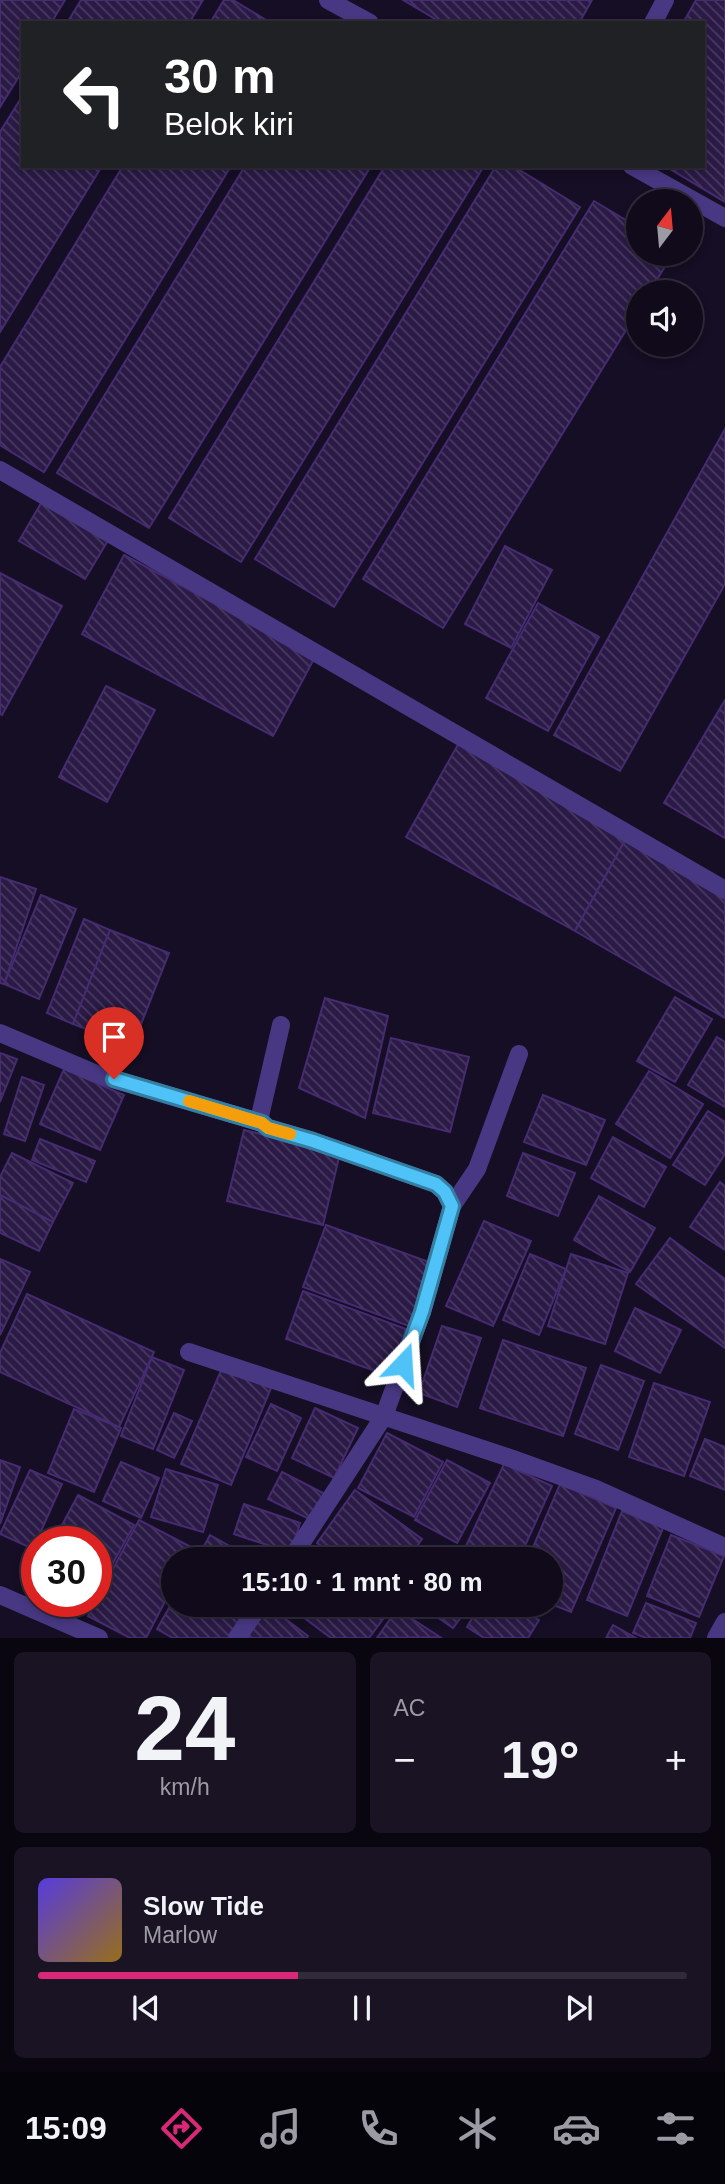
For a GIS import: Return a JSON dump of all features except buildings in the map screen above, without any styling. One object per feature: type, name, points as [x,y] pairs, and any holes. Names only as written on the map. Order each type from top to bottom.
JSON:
[{"type":"street","points":[[328,0],[366,21]]},
{"type":"street","points":[[654,21],[665,0]]},
{"type":"street","points":[[636,168],[725,218]]},
{"type":"street","points":[[0,470],[725,890]]},
{"type":"street","points":[[262,1123],[260,1116],[281,1025]]},
{"type":"street","points":[[0,1034],[99,1075],[262,1123],[268,1128],[436,1184],[445,1192],[452,1206]]},
{"type":"street","points":[[299,1547],[384,1416],[422,1312],[452,1206],[477,1169],[519,1055]]},
{"type":"street","points":[[190,1352],[596,1489],[725,1547]]},
{"type":"street","points":[[0,1595],[99,1638]]},
{"type":"street","points":[[237,1638],[252,1617]]},
{"type":"street","points":[[716,1638],[725,1622]]},
{"type":"slow traffic","points":[[189,1101],[290,1134]]},
{"type":"route","points":[[114,1079],[262,1123],[268,1128],[436,1184],[445,1192],[452,1206],[422,1312],[403,1364]]}]
